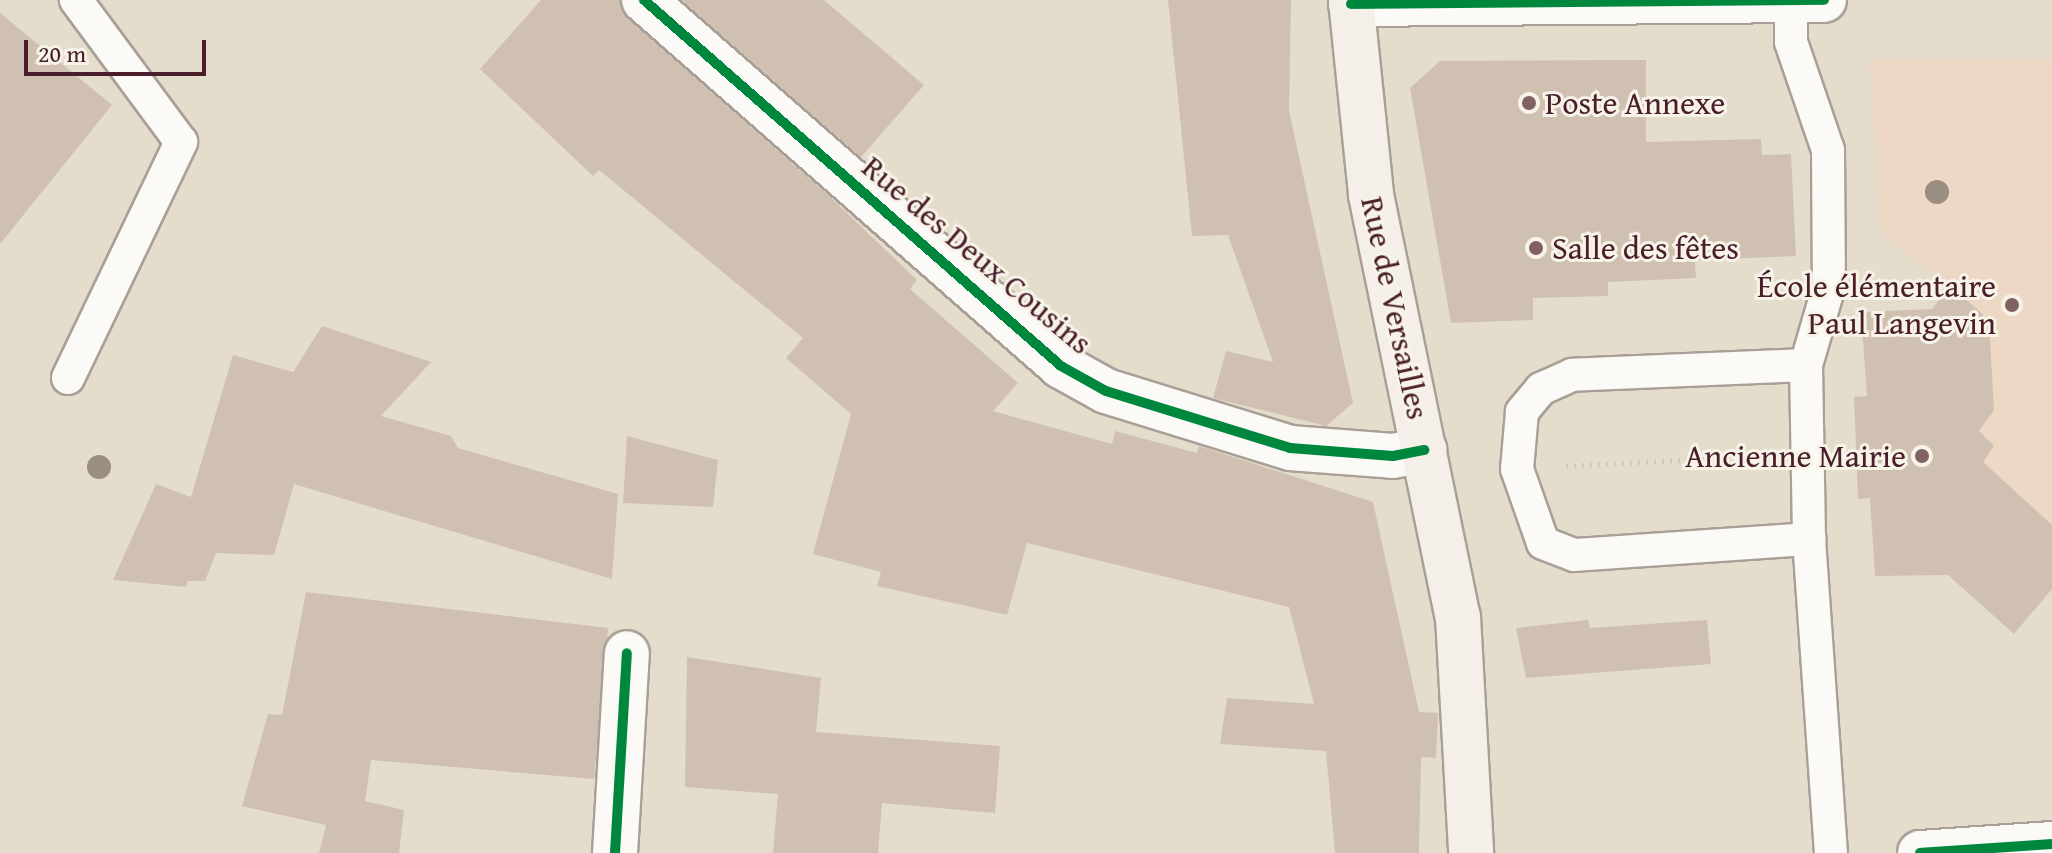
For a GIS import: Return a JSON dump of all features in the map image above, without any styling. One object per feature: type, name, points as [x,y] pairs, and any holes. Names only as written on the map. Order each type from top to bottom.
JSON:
[{"type":"main road","name":"Rue de Versailles","points":[[1351,2],[1371,195],[1458,617],[1471,853]]},
{"type":"street","name":"Rue des Deux Cousins","points":[[644,0],[1061,366],[1106,391],[1290,448],[1393,456],[1424,450]]},
{"type":"street","points":[[1351,2],[1824,0]]},
{"type":"street","points":[[615,853],[627,653]]},
{"type":"street","points":[[1920,853],[2052,844]]},
{"type":"lane","points":[[68,378],[181,142],[76,0]]},
{"type":"lane","points":[[1791,1],[1791,42],[1828,150],[1829,286],[1806,365],[1805,453],[1831,853]]},
{"type":"lane","points":[[1806,365],[1572,375],[1541,389],[1522,412],[1517,469],[1543,543],[1574,555],[1809,539]]},
{"type":"path","points":[[1517,469],[1805,453]]},
{"type":"shaded area","name":"École élémentaire Paul Langevin","points":[[1869,59],[2052,59],[2051,524],[1983,462],[1994,446],[1979,431],[1994,410],[1989,320],[1881,232]]},
{"type":"building","points":[[541,0],[620,0],[628,19],[828,195],[917,280],[910,289],[1018,383],[993,411],[1112,444],[1115,431],[1197,453],[1199,446],[1373,502],[1419,712],[1438,713],[1436,758],[1421,757],[1419,853],[1335,853],[1326,751],[1220,744],[1227,698],[1314,704],[1289,607],[1027,543],[1007,615],[877,586],[881,572],[813,554],[851,414],[786,358],[803,338],[599,170],[593,176],[480,69]]},
{"type":"building","points":[[682,0],[824,0],[924,85],[861,157]]},
{"type":"building","points":[[1168,0],[1291,0],[1289,111],[1353,403],[1326,426],[1213,398],[1226,351],[1273,362],[1228,235],[1192,236]]},
{"type":"building","points":[[0,13],[112,105],[0,244]]},
{"type":"building","points":[[1646,60],[1646,142],[1761,139],[1762,155],[1791,154],[1796,256],[1695,260],[1696,278],[1608,282],[1608,296],[1533,298],[1533,320],[1451,323],[1410,88],[1440,61]]},
{"type":"building","name":"Ancienne Mairie","points":[[1950,285],[1989,320],[1994,410],[1979,431],[1994,446],[1983,462],[2052,525],[2052,589],[2014,634],[1948,575],[1875,576],[1870,498],[1858,499],[1854,397],[1867,396],[1861,312],[1932,309]]},
{"type":"building","points":[[322,326],[431,362],[381,416],[451,436],[458,448],[618,494],[612,579],[294,484],[274,555],[216,553],[205,581],[188,581],[186,587],[113,580],[156,484],[191,497],[233,355],[293,372]]},
{"type":"building","points":[[627,436],[718,460],[713,507],[623,503]]},
{"type":"building","points":[[306,592],[608,628],[594,779],[371,760],[365,801],[404,810],[399,853],[319,853],[326,825],[242,806],[268,714],[282,715]]},
{"type":"building","points":[[1588,620],[1590,628],[1707,620],[1711,664],[1526,678],[1516,628]]},
{"type":"building","points":[[687,657],[821,678],[816,732],[1000,746],[995,813],[882,803],[878,853],[773,853],[778,794],[685,787]]},
{"type":"cycle path","points":[[644,0],[1061,366],[1106,391],[1290,448],[1393,456],[1424,450]]},
{"type":"cycle path","points":[[1351,4],[1824,0]]},
{"type":"cycle path","points":[[615,853],[627,653]]},
{"type":"cycle path","points":[[1920,853],[2052,844]]},
{"type":"place","name":"Poste Annexe","points":[[1529,103]]},
{"type":"place","name":"Salle des fêtes","points":[[1536,248]]},
{"type":"place","name":"École élémentaire Paul Langevin","points":[[2012,305]]},
{"type":"place","name":"Ancienne Mairie","points":[[1922,456]]}]
